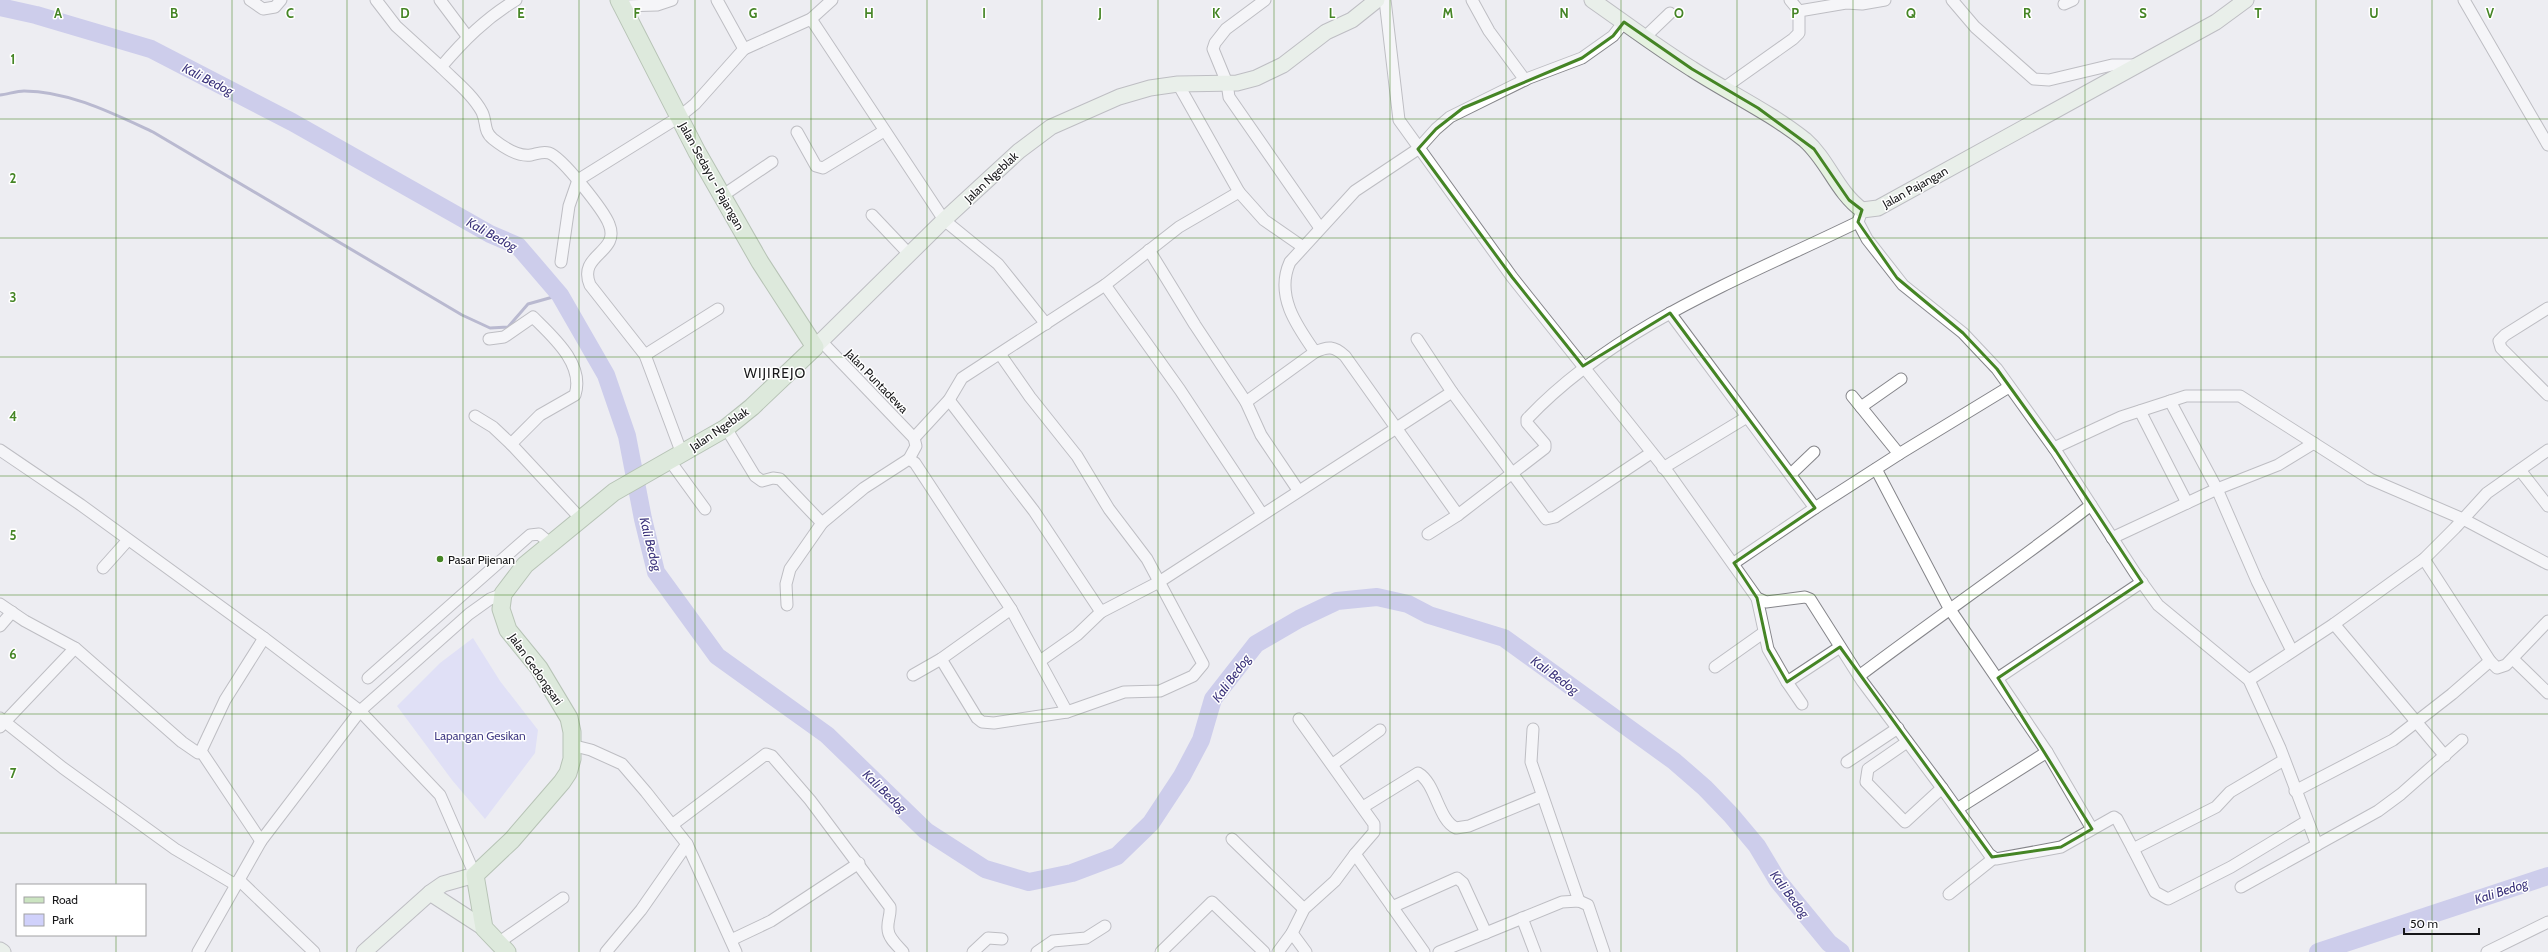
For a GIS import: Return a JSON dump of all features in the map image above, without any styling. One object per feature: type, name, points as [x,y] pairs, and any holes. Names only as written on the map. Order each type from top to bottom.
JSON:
[{"type":"main road","name":"Jalan Ngeblak","points":[[581,519],[622,485],[672,460],[726,428],[752,407],[944,220],[1019,151],[1051,127],[1119,97],[1150,88],[1178,84],[1246,81],[1283,65],[1322,35],[1352,20],[1377,0]]},
{"type":"main road","points":[[1592,0],[1645,37],[1758,108],[1807,142],[1814,149],[1860,216]]},
{"type":"main road","name":"Jalan Pajangan","points":[[1860,216],[1878,208],[2216,22],[2246,0]]},
{"type":"main road","name":"Jalan Sedayu - Pajangan","points":[[621,3],[679,117],[764,269],[818,344]]},
{"type":"main road","points":[[503,594],[525,565],[581,519]]},
{"type":"main road","name":"Jalan Gedongsari","points":[[364,952],[430,893],[443,884],[475,874],[512,840],[568,773],[572,759],[572,732],[565,709],[539,668],[508,630],[501,609],[503,594]]},
{"type":"main road","points":[[475,874],[484,928]]},
{"type":"main road","points":[[430,893],[484,928],[502,947]]},
{"type":"main road","points":[[0,950],[4,952]]},
{"type":"street","points":[[250,0],[263,9],[275,7],[281,0]]},
{"type":"street","points":[[376,0],[396,26],[441,67],[481,110],[486,132],[491,138],[512,151],[524,156],[548,153],[578,180],[609,224],[611,234],[609,243],[590,262],[586,277],[590,285],[645,355],[672,460],[705,509]]},
{"type":"street","points":[[440,0],[467,36]]},
{"type":"street","points":[[441,67],[467,36],[495,12],[516,0]]},
{"type":"street","points":[[621,3],[657,5],[672,0]]},
{"type":"street","points":[[717,0],[744,49]]},
{"type":"street","points":[[560,262],[569,206],[578,180],[679,117],[695,104],[744,49],[811,19],[832,0]]},
{"type":"street","points":[[1265,0],[1226,29],[1215,43],[1213,49],[1227,83],[1229,97],[1320,228]]},
{"type":"street","points":[[1385,0],[1399,120],[1418,149],[1512,277],[1663,468],[1734,563],[1757,598],[1763,633],[1768,649],[1802,704]]},
{"type":"street","points":[[1472,0],[1489,31],[1525,80]]},
{"type":"street","points":[[1724,88],[1794,39],[1798,33],[1799,10],[1790,0]]},
{"type":"street","points":[[1799,10],[1846,1],[1862,4],[1885,0]]},
{"type":"street","points":[[1952,0],[1975,27],[2034,79],[2049,80],[2112,65],[2135,66]]},
{"type":"street","points":[[2464,0],[2548,145]]},
{"type":"street","points":[[1645,37],[1670,13]]},
{"type":"street","points":[[811,19],[944,220],[998,264],[1046,324]]},
{"type":"street","points":[[1315,352],[1288,308],[1285,293],[1287,270],[1303,247],[1355,190],[1418,149],[1436,129],[1450,117],[1525,80],[1582,58],[1613,36],[1624,22]]},
{"type":"street","points":[[1178,84],[1239,192],[1264,220],[1303,247]]},
{"type":"street","points":[[797,132],[816,166],[823,168],[884,131]]},
{"type":"street","points":[[722,196],[772,162]]},
{"type":"street","points":[[787,605],[786,584],[790,569],[822,523],[864,488],[910,459],[916,446],[914,438],[949,400],[962,378],[1105,284],[1179,227],[1239,192]]},
{"type":"street","points":[[872,215],[909,254]]},
{"type":"street","points":[[1428,534],[1512,474],[1546,446],[1527,424],[1527,419],[1583,366],[1670,313],[1860,216],[1868,239],[1903,285],[1963,333],[1997,369],[2054,448],[2112,538],[2158,605],[2249,680],[2284,760],[2295,792],[2317,845]]},
{"type":"street","points":[[1149,250],[1195,325],[1246,402],[1261,435],[1298,490]]},
{"type":"street","points":[[1105,284],[1180,390],[1262,514]]},
{"type":"street","points":[[2548,308],[2505,335],[2499,342],[2501,348],[2548,395]]},
{"type":"street","points":[[645,355],[718,309]]},
{"type":"street","points":[[1670,313],[1791,474],[1814,508]]},
{"type":"street","points":[[489,339],[504,337],[533,317],[566,353],[575,374],[576,390],[574,396],[540,415],[510,444]]},
{"type":"street","points":[[1417,339],[1452,392],[1542,516],[1550,519],[1651,453]]},
{"type":"street","name":"Jalan Puntadewa","points":[[818,344],[914,438]]},
{"type":"street","points":[[1246,402],[1315,352],[1326,347],[1333,347],[1345,356],[1396,430],[1458,514]]},
{"type":"street","points":[[941,659],[977,718],[982,722],[1012,722],[1067,712],[1124,692],[1160,692],[1193,676],[1202,668],[1202,660],[1147,559],[1109,509],[1077,456],[1030,397],[1000,354]]},
{"type":"street","points":[[1861,407],[1901,379]]},
{"type":"street","points":[[1734,563],[1814,508],[2009,387]]},
{"type":"street","points":[[1040,661],[1077,635],[1101,612],[1159,582],[1298,490],[1396,430],[1452,392]]},
{"type":"street","points":[[1852,396],[1899,454]]},
{"type":"street","points":[[2054,448],[2121,417],[2186,396],[2240,396],[2370,479],[2463,519],[2548,564]]},
{"type":"street","points":[[949,400],[1034,511],[1101,612]]},
{"type":"street","points":[[2170,401],[2217,489],[2257,581],[2292,651]]},
{"type":"street","points":[[2140,411],[2187,503]]},
{"type":"street","points":[[475,416],[494,427],[581,519]]},
{"type":"street","points":[[1663,468],[1747,417]]},
{"type":"street","points":[[726,428],[755,476],[762,481],[772,478],[780,479],[822,523]]},
{"type":"street","points":[[2112,538],[2217,489],[2278,465],[2314,443]]},
{"type":"street","points":[[2249,680],[2334,624],[2424,559],[2487,492],[2548,450]]},
{"type":"street","points":[[1791,474],[1814,452]]},
{"type":"street","points":[[1,453],[128,540],[264,638],[360,711],[440,795],[475,874]]},
{"type":"street","points":[[910,459],[919,467],[1011,609],[1067,712]]},
{"type":"street","points":[[1876,469],[1949,608],[2047,752],[2092,829]]},
{"type":"street","points":[[2520,470],[2548,506]]},
{"type":"street","points":[[1859,676],[1949,608],[2005,571],[2092,505]]},
{"type":"street","points":[[368,678],[530,535],[539,534],[551,544]]},
{"type":"street","points":[[103,568],[128,540]]},
{"type":"street","points":[[2424,559],[2490,661],[2500,668],[2513,659],[2548,621]]},
{"type":"street","points":[[1998,678],[2142,582]]},
{"type":"street","points":[[198,952],[261,841],[360,711],[469,614],[490,599],[503,594]]},
{"type":"street","points":[[1757,598],[1766,602],[1808,597],[1859,676],[1989,854],[1994,858]]},
{"type":"street","points":[[0,604],[75,648],[190,749],[198,753],[200,751]]},
{"type":"street","points":[[913,675],[941,659],[1011,609]]},
{"type":"street","points":[[0,626],[12,612]]},
{"type":"street","points":[[2334,624],[2445,756]]},
{"type":"street","points":[[1715,667],[1763,633]]},
{"type":"street","points":[[200,751],[225,700],[264,638]]},
{"type":"street","points":[[1787,682],[1840,647]]},
{"type":"street","points":[[75,648],[2,722],[175,849],[237,883],[314,952]]},
{"type":"street","points":[[2513,659],[2548,693]]},
{"type":"street","points":[[2295,792],[2393,740],[2490,661]]},
{"type":"street","points":[[382,666],[395,679]]},
{"type":"street","points":[[1278,952],[1292,934],[1304,909],[1335,881],[1355,854],[1370,839],[1375,828],[1363,807],[1299,719]]},
{"type":"street","points":[[1847,762],[1898,728]]},
{"type":"street","points":[[1533,729],[1531,762],[1579,901]]},
{"type":"street","points":[[1333,764],[1380,730]]},
{"type":"street","points":[[2241,887],[2378,811],[2401,794],[2462,740]]},
{"type":"street","points":[[1907,742],[1868,768],[1866,782],[1905,822],[1942,788]]},
{"type":"street","points":[[572,745],[591,750],[622,764],[672,825],[687,844],[736,952]]},
{"type":"street","points":[[200,751],[261,841]]},
{"type":"street","points":[[1957,809],[2047,752]]},
{"type":"street","points":[[672,825],[766,754],[772,756],[810,800],[859,863],[890,907],[891,914],[888,928],[890,936],[903,952]]},
{"type":"street","points":[[2133,849],[2216,807],[2230,792],[2284,760]]},
{"type":"street","points":[[1363,807],[1418,773],[1426,782],[1449,823],[1456,828],[1469,826],[1542,796]]},
{"type":"street","points":[[1949,894],[1994,858],[2061,847],[2111,818],[2116,818],[2155,892],[2168,899],[2231,867],[2307,821]]},
{"type":"street","points":[[1232,839],[1304,909]]},
{"type":"street","points":[[606,952],[641,910],[687,844]]},
{"type":"street","points":[[1355,854],[1424,952]]},
{"type":"street","points":[[731,940],[771,921],[859,863]]},
{"type":"street","points":[[1392,907],[1456,878],[1463,883],[1486,933]]},
{"type":"street","points":[[502,947],[562,898]]},
{"type":"street","points":[[1439,952],[1562,902],[1579,901],[1588,905],[1604,952]]},
{"type":"street","points":[[1161,952],[1212,902],[1264,952]]},
{"type":"street","points":[[1522,918],[1535,952]]},
{"type":"street","points":[[2487,952],[2548,922]]},
{"type":"street","points":[[1037,952],[1053,941],[1086,938],[1106,926]]},
{"type":"street","points":[[1292,934],[1306,952]]},
{"type":"street","points":[[973,952],[988,938],[1002,939]]},
{"type":"highlighted area","points":[[1624,22],[1692,69],[1758,108],[1814,149],[1849,200],[1862,210],[1858,222],[1897,278],[1963,333],[1997,369],[2056,451],[2142,582],[1998,678],[2092,829],[2061,847],[1992,857],[1840,647],[1787,682],[1778,670],[1768,649],[1757,598],[1734,563],[1815,508],[1670,313],[1583,366],[1512,277],[1418,149],[1436,129],[1463,108],[1582,58],[1613,36]]},
{"type":"green space","name":"Lapangan Gesikan","points":[[473,638],[500,681],[538,730],[535,753],[485,819],[452,780],[397,706],[440,663]]},
{"type":"waterway","name":"Kali Bedog","points":[[0,7],[36,15],[151,49],[292,122],[490,234],[518,246],[560,295],[606,375],[627,436],[643,519],[656,572],[717,656],[827,735],[926,831],[985,869],[1029,882],[1072,873],[1117,856],[1151,823],[1182,776],[1201,740],[1213,699],[1256,644],[1299,619],[1337,601],[1377,597],[1408,604],[1429,615],[1504,638],[1674,761],[1705,788],[1731,815],[1757,846],[1778,881],[1829,943],[1841,952]]},
{"type":"waterway","points":[[0,95],[18,91],[41,92],[58,95],[107,111],[153,132],[462,315],[490,328],[508,327],[528,304],[560,295]]},
{"type":"waterway","name":"Kali Bedog","points":[[2318,952],[2548,876]]},
{"type":"place","name":"Pasar Pijenan","points":[[440,559]]},
{"type":"district","name":"WIJIREJO","points":[[775,373]]}]
